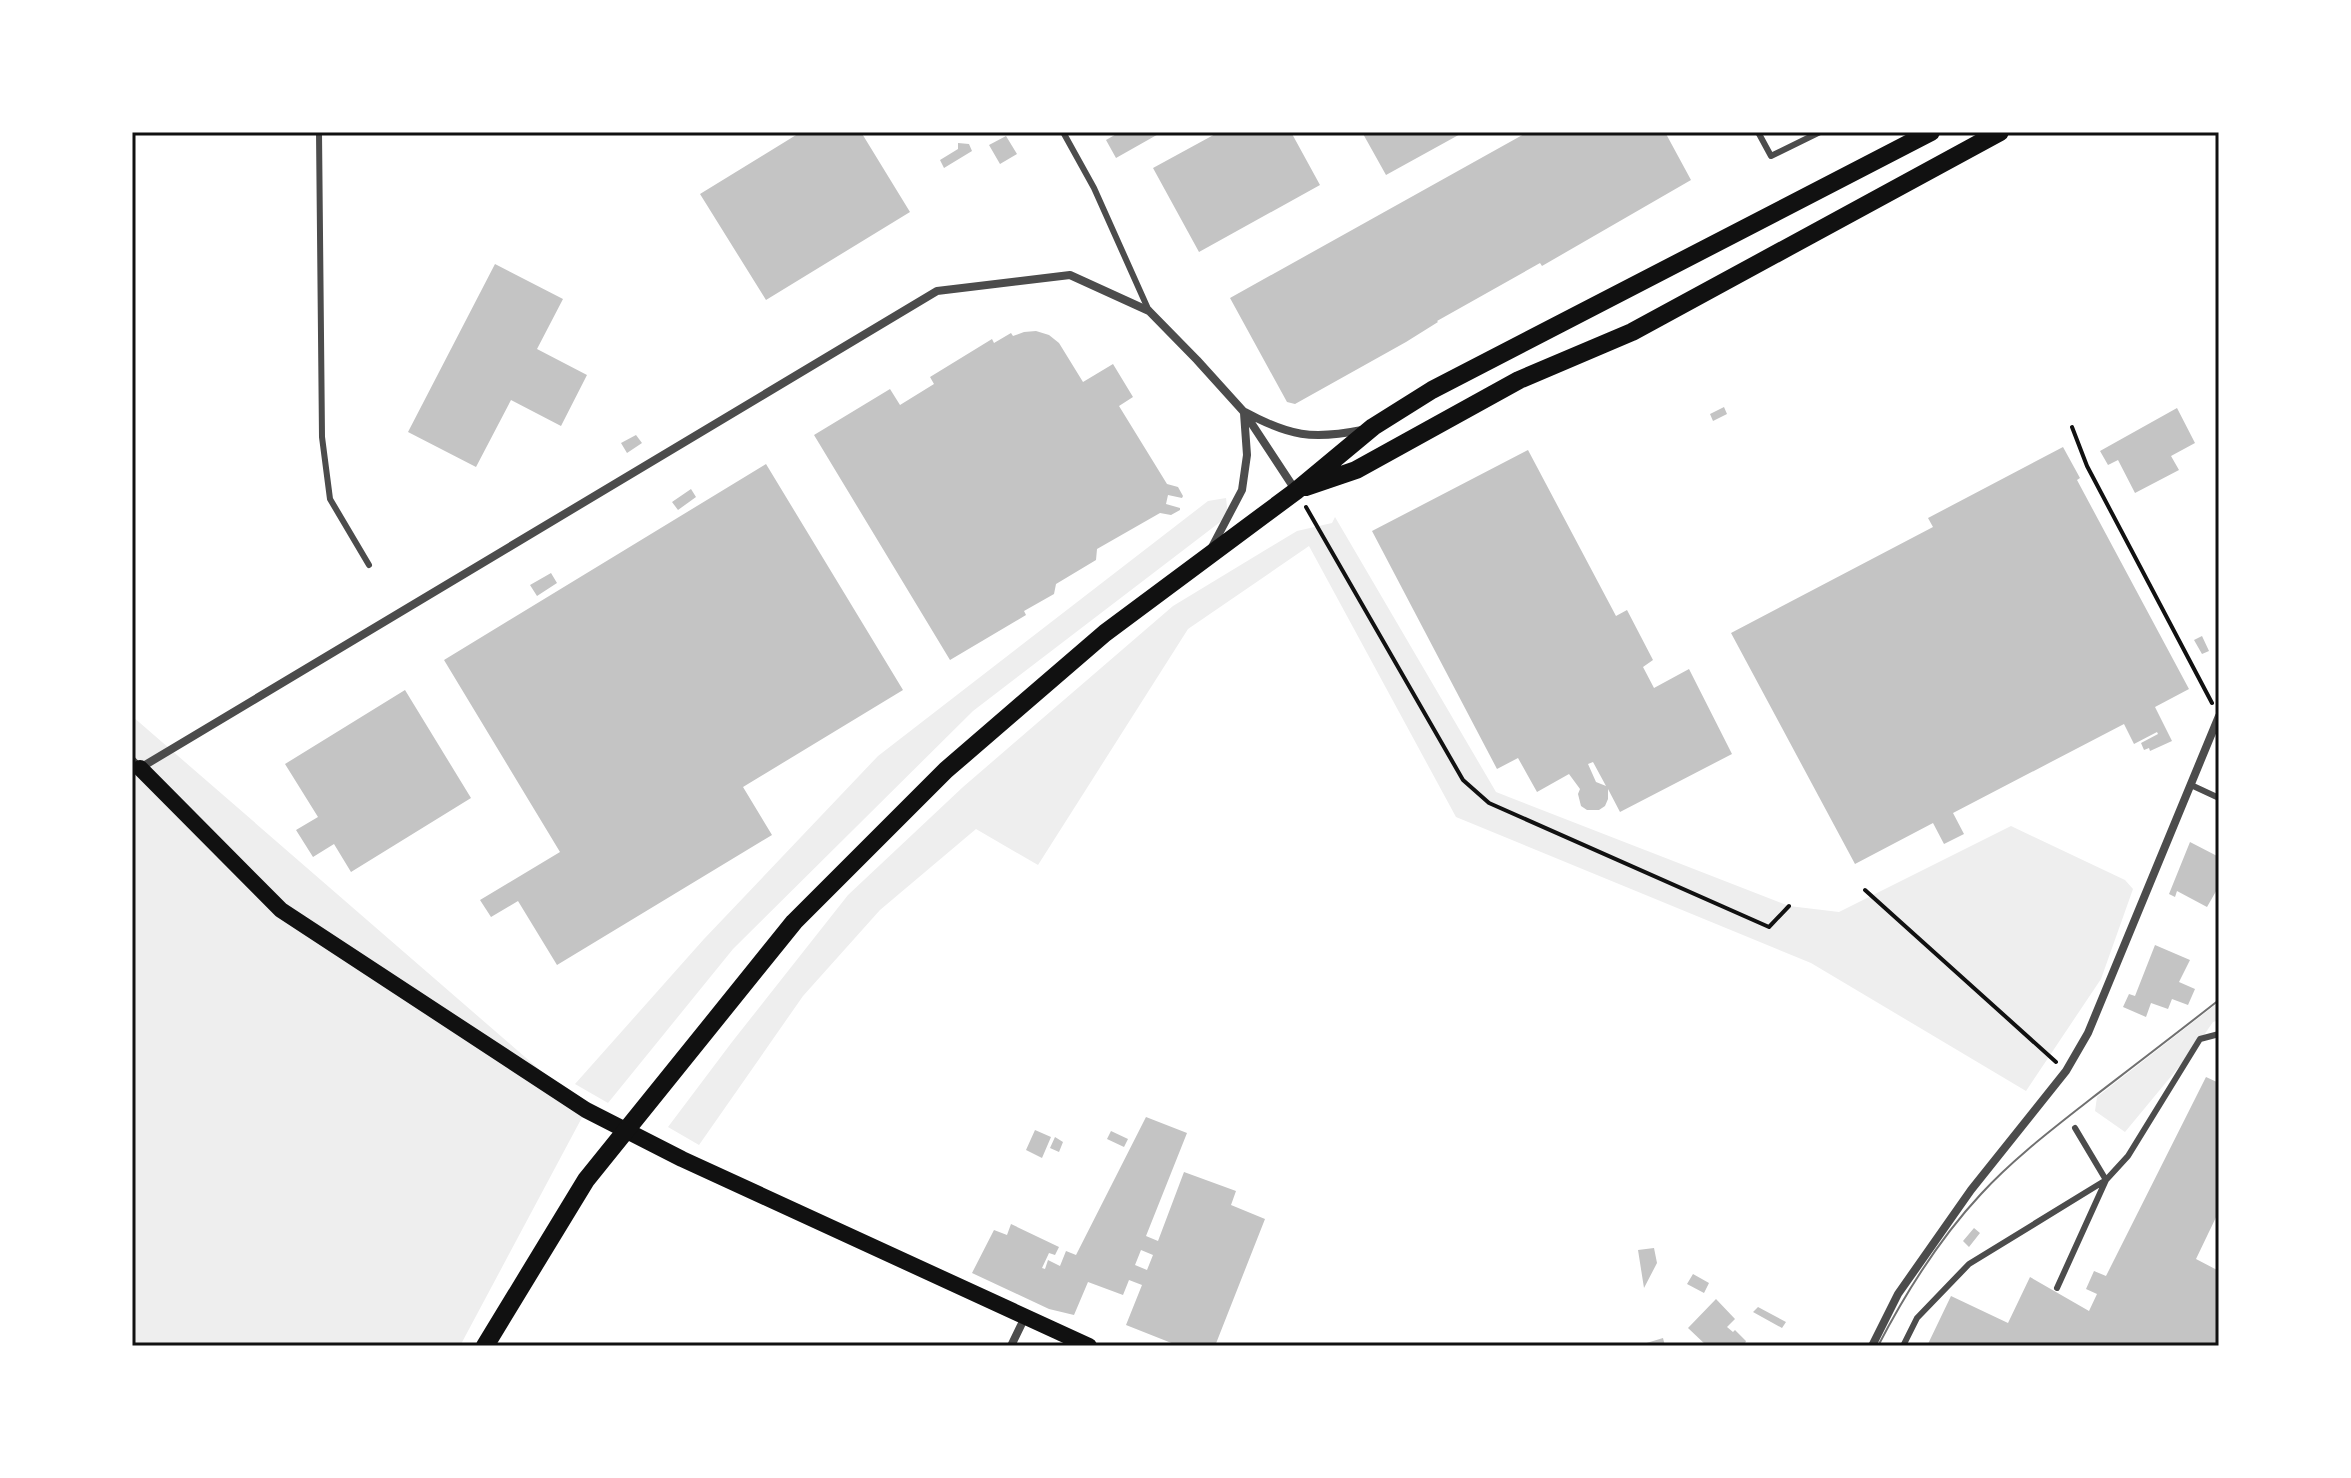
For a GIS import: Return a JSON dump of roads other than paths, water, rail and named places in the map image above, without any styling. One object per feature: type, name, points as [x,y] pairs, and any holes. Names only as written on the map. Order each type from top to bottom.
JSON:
[{"type":"main road","points":[[485,1346],[586,1180],[794,922],[946,770],[1105,633],[1296,491],[1373,427],[1432,390],[1931,132]]},
{"type":"main road","points":[[1296,491],[1356,470],[1519,380],[1632,332],[2000,132]]},
{"type":"main road","points":[[136,764],[281,910],[586,1110],[682,1159],[1089,1346]]},
{"type":"street","points":[[136,764],[937,291],[1070,275],[1149,311],[1244,412],[1296,491]]},
{"type":"street","points":[[1244,412],[1273,428],[1294,434],[1331,436],[1373,427]]},
{"type":"street","points":[[1208,556],[1242,490],[1247,455],[1244,412]]},
{"type":"street","points":[[1872,1346],[1898,1294],[1971,1190],[2066,1071],[2088,1033],[2219,716]]},
{"type":"street","points":[[1011,1346],[1026,1317]]},
{"type":"lane","points":[[319,132],[322,437],[330,499],[369,565]]},
{"type":"lane","points":[[1063,132],[1094,188],[1149,311]]},
{"type":"lane","points":[[1758,132],[1771,156],[1820,132]]},
{"type":"lane","points":[[2191,785],[2219,798]]},
{"type":"lane","points":[[1903,1346],[1917,1318],[1969,1264],[2106,1180],[2128,1156],[2200,1039],[2219,1034]]},
{"type":"lane","points":[[2075,1128],[2106,1180]]},
{"type":"lane","points":[[2057,1288],[2106,1180]]},
{"type":"tram line","points":[[1878,1346],[1937,1248],[1994,1181],[2049,1132],[2219,1000]]}]
